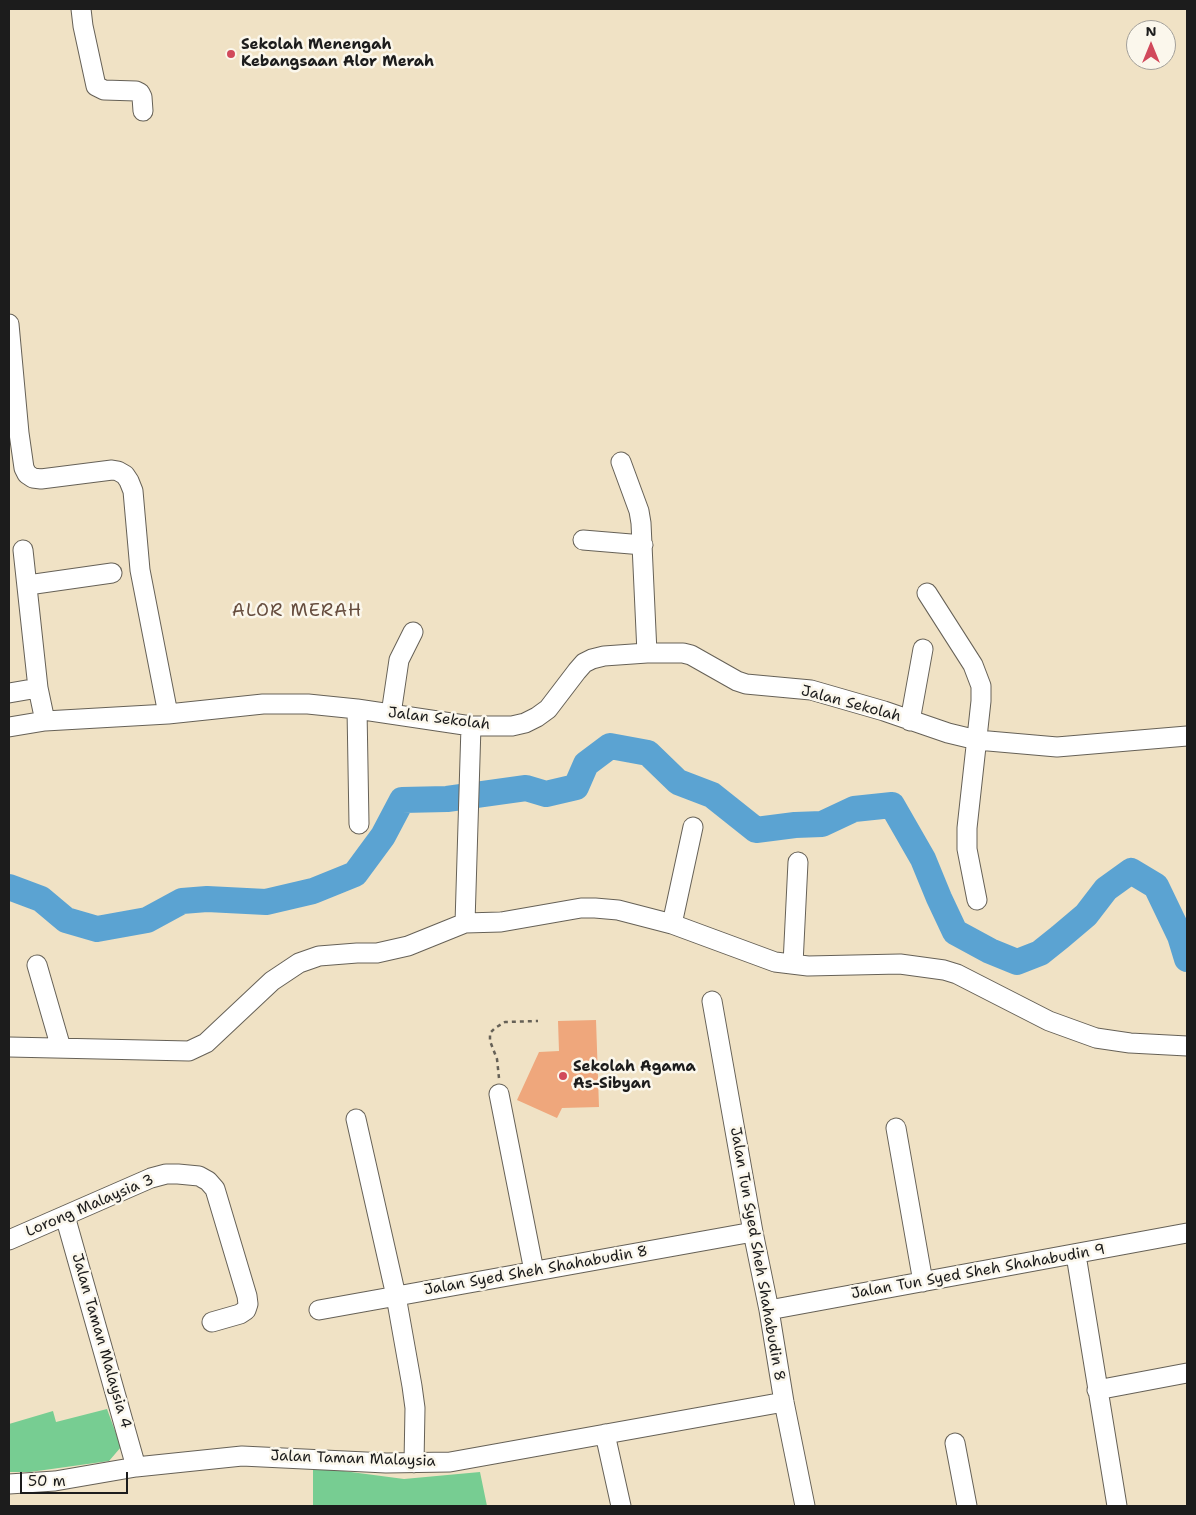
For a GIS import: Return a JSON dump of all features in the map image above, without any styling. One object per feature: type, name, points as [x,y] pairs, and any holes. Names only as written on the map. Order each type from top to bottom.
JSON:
[{"type":"street","points":[[81,9],[96,86],[104,90],[136,91],[142,97],[143,110]]},
{"type":"street","points":[[9,324],[14,433],[27,474],[33,478],[41,479],[112,470],[125,475],[129,481],[133,491],[140,570],[168,714]]},
{"type":"street","points":[[621,462],[640,511],[647,653]]},
{"type":"street","points":[[583,540],[643,546]]},
{"type":"street","points":[[23,550],[38,688],[45,721]]},
{"type":"street","points":[[28,585],[112,573]]},
{"type":"street","points":[[927,593],[978,676],[981,686],[967,828],[967,849],[977,900]]},
{"type":"street","points":[[391,714],[399,660],[413,632]]},
{"type":"street","points":[[910,721],[923,648]]},
{"type":"street","name":"Jalan Sekolah","points":[[9,727],[45,721],[168,714],[263,704],[308,704],[357,709],[471,726],[512,726],[538,718],[548,709],[584,663],[604,656],[683,653],[746,684],[811,690],[977,740],[1057,747],[1187,736]]},
{"type":"street","points":[[9,693],[38,688]]},
{"type":"street","points":[[357,709],[359,824]]},
{"type":"street","points":[[465,923],[471,726]]},
{"type":"street","points":[[672,924],[693,827]]},
{"type":"street","points":[[792,964],[798,862]]},
{"type":"street","points":[[9,1047],[189,1051],[206,1043],[272,981],[299,963],[318,956],[357,953],[376,954],[408,946],[465,923],[501,922],[581,908],[618,910],[672,924],[775,962],[808,966],[900,964],[944,970],[957,974],[1049,1022],[1096,1038],[1130,1043],[1187,1046]]},
{"type":"street","points":[[37,965],[61,1048]]},
{"type":"street","name":"Jalan Tun Syed Sheh Shahabudin 8","points":[[712,1001],[784,1402],[805,1506]]},
{"type":"street","points":[[499,1094],[534,1271]]},
{"type":"street","points":[[356,1119],[396,1296],[414,1408],[414,1463]]},
{"type":"street","points":[[896,1128],[923,1282]]},
{"type":"street","name":"Lorong Malaysia 3","points":[[9,1240],[151,1178],[166,1174],[199,1176],[208,1181],[215,1189],[248,1304],[246,1310],[240,1314],[212,1322]]},
{"type":"street","name":"Jalan Taman Malaysia 4","points":[[65,1216],[136,1467]]},
{"type":"street","name":"Jalan Syed Sheh Shahabudin 8","points":[[319,1310],[753,1232]]},
{"type":"street","name":"Jalan Tun Syed Sheh Shahabudin 9","points":[[769,1310],[1076,1255],[1187,1233]]},
{"type":"street","points":[[1076,1255],[1117,1506]]},
{"type":"street","points":[[1097,1390],[1187,1373]]},
{"type":"street","name":"Jalan Taman Malaysia","points":[[9,1484],[55,1481],[136,1467],[242,1456],[414,1463],[450,1462],[784,1402]]},
{"type":"street","points":[[605,1434],[622,1506]]},
{"type":"street","points":[[955,1443],[967,1506]]},
{"type":"path","points":[[499,1094],[500,1074],[497,1059],[491,1048],[490,1033],[494,1028],[505,1022],[538,1020]]},
{"type":"green space","points":[[107,1409],[121,1447],[109,1461],[30,1472],[9,1472],[9,1424],[53,1411],[56,1422]]},
{"type":"green space","points":[[313,1467],[404,1479],[480,1472],[487,1506],[313,1506]]},
{"type":"building","name":"Sekolah Agama As-Sibyan","points":[[596,1020],[599,1107],[562,1108],[557,1118],[517,1100],[539,1052],[559,1051],[558,1021]]},
{"type":"waterway","points":[[9,887],[41,899],[66,920],[97,929],[147,920],[182,901],[207,899],[266,902],[313,891],[355,874],[383,836],[402,800],[447,799],[526,788],[546,794],[576,787],[586,764],[610,746],[648,753],[678,782],[712,795],[756,830],[822,824],[854,809],[892,805],[923,859],[955,932],[990,951],[1017,962],[1040,953],[1086,915],[1106,889],[1131,871],[1156,886],[1180,936],[1187,959]]},
{"type":"place","name":"Sekolah Menengah Kebangsaan Alor Merah","points":[[231,54]]},
{"type":"place","name":"Sekolah Agama As-Sibyan","points":[[563,1076]]},
{"type":"district","name":"ALOR MERAH","points":[[297,611]]}]
